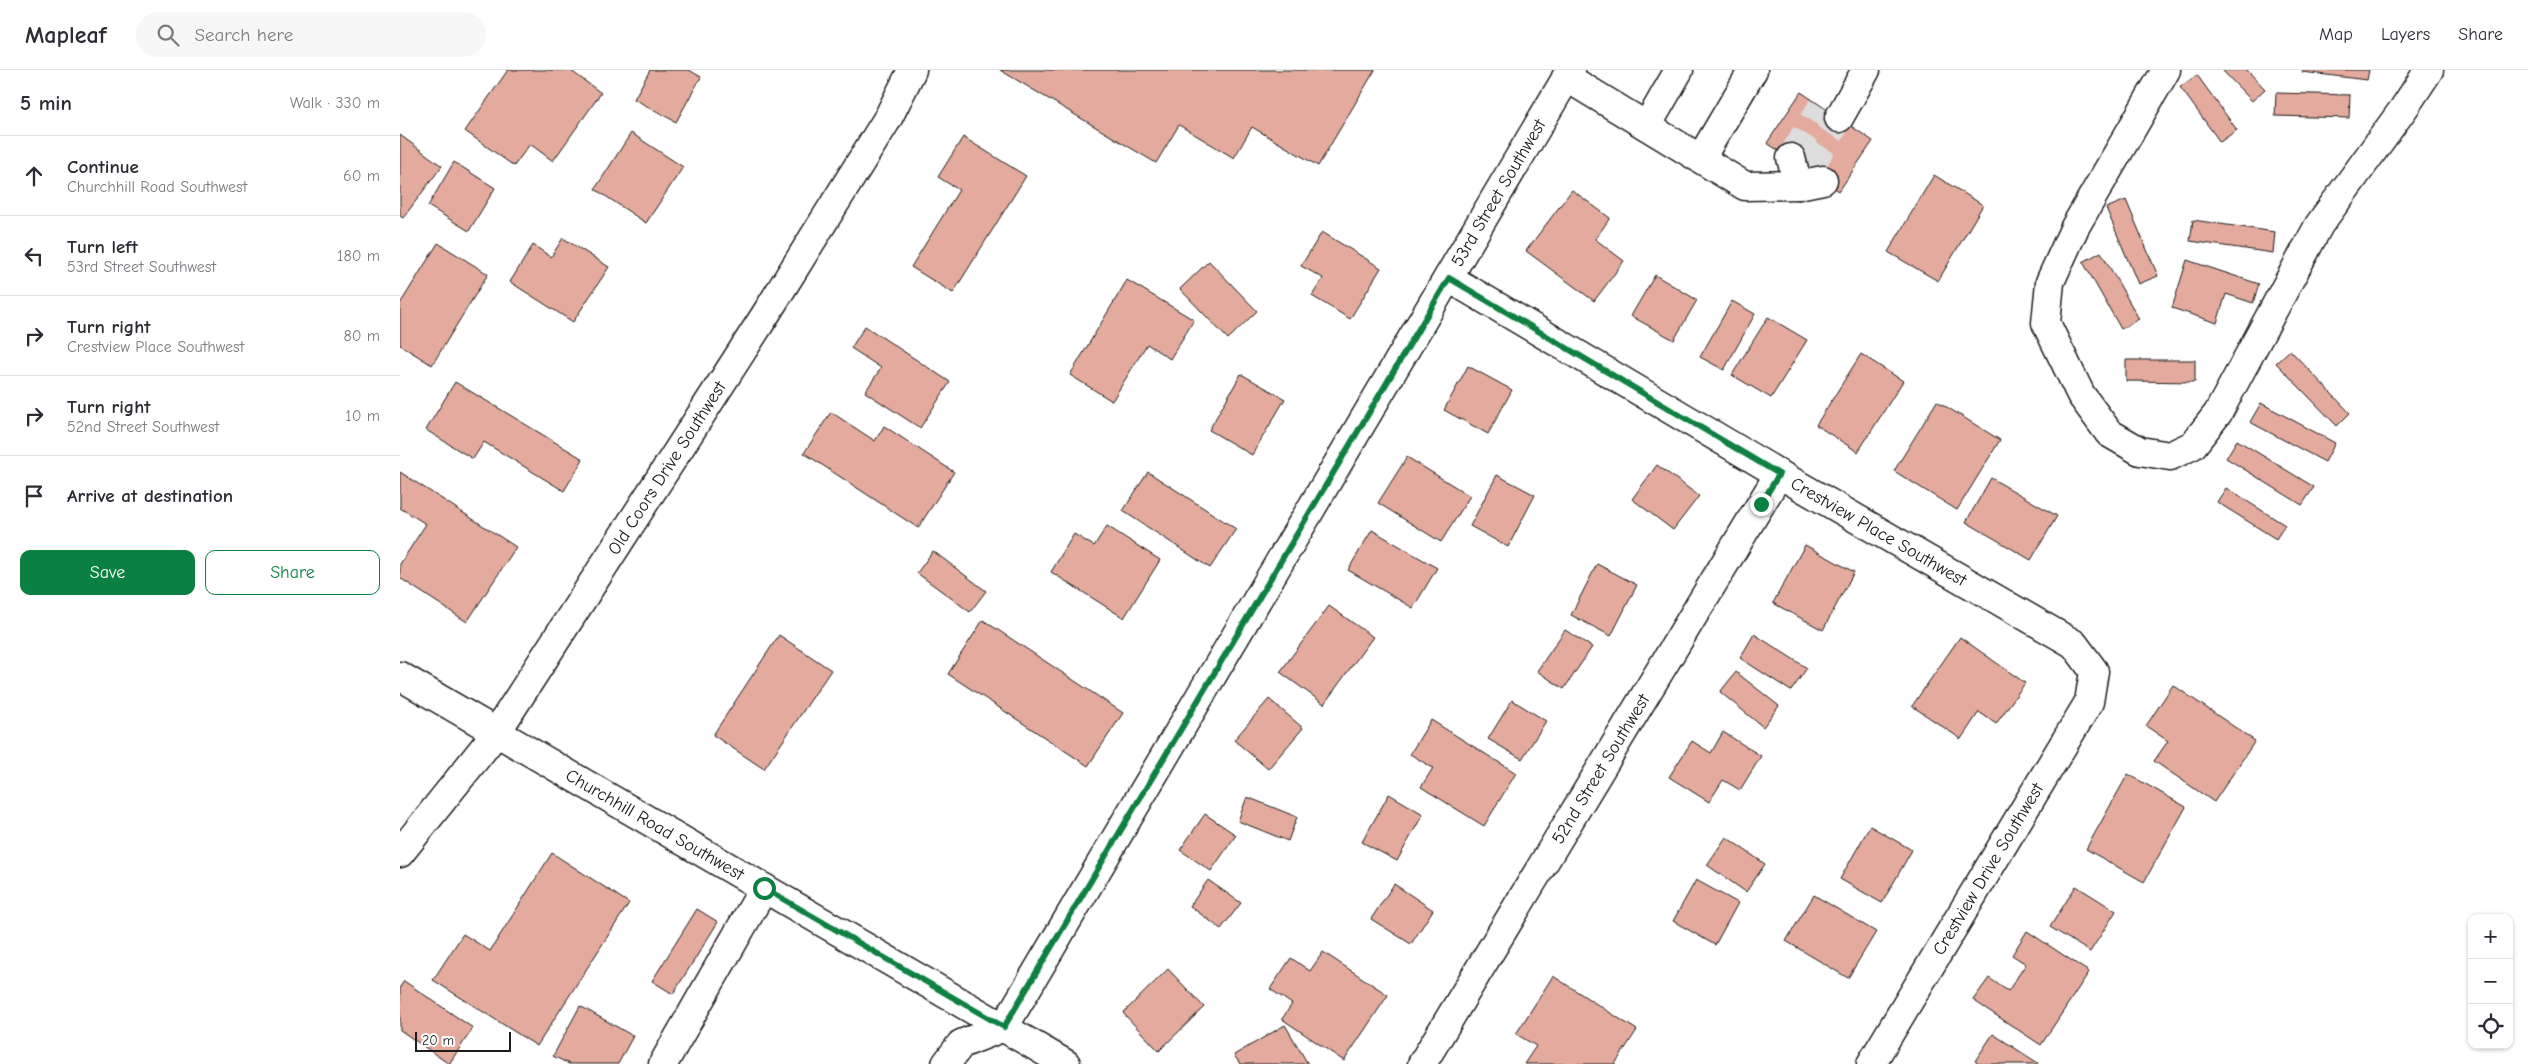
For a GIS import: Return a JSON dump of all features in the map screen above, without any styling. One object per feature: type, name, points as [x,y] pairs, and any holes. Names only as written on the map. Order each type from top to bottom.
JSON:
[{"type":"street","name":"Old Coors Drive Southwest","points":[[401,850],[496,733],[764,317],[908,81],[919,70]]},
{"type":"street","points":[[1647,126],[1679,70]]},
{"type":"street","points":[[1701,158],[1753,70]]},
{"type":"street","points":[[2166,70],[2075,227],[2050,282],[2046,323],[2081,394],[2109,433],[2140,452],[2170,456],[2193,445],[2218,413],[2319,225],[2404,108],[2429,70]]},
{"type":"street","points":[[1568,74],[1647,126],[1745,186],[1805,174]]},
{"type":"street","name":"53rd Street Southwest","points":[[1004,1027],[1568,74]]},
{"type":"street","points":[[1838,117],[1860,81]]},
{"type":"street","name":"Crestview Place Southwest","points":[[1449,278],[1779,474],[2074,644],[2094,671]]},
{"type":"street","name":"52nd Street Southwest","points":[[1422,1064],[1779,474]]},
{"type":"street","name":"Crestview Drive Southwest","points":[[1871,1064],[2089,702],[2094,671]]},
{"type":"street","name":"Churchhill Road Southwest","points":[[400,676],[1066,1064]]},
{"type":"street","points":[[663,1064],[764,888]]},
{"type":"street","points":[[946,1064],[962,1044],[1004,1027]]},
{"type":"building","points":[[508,70],[570,70],[601,93],[553,161],[530,144],[514,166],[465,131]]},
{"type":"building","points":[[650,70],[689,70],[701,77],[676,122],[634,99]]},
{"type":"building","points":[[1000,70],[1375,70],[1318,166],[1252,127],[1234,158],[1179,125],[1156,163]]},
{"type":"building","points":[[2222,70],[2247,70],[2265,89],[2252,101]]},
{"type":"building","points":[[2303,70],[2369,70],[2367,80],[2302,72]]},
{"type":"building","points":[[2197,75],[2237,130],[2220,142],[2180,87]]},
{"type":"building","points":[[1801,92],[1873,141],[1839,191],[1767,143]]},
{"type":"building","points":[[2276,93],[2350,95],[2349,118],[2275,116]]},
{"type":"building","points":[[631,133],[683,167],[646,223],[595,189]]},
{"type":"building","points":[[400,135],[442,166],[403,218],[400,216]]},
{"type":"building","points":[[963,137],[1026,176],[953,293],[911,267],[959,190],[938,177]]},
{"type":"building","points":[[454,162],[495,188],[469,231],[428,206]]},
{"type":"building","points":[[1934,175],[1983,205],[1938,281],[1888,252]]},
{"type":"building","points":[[1572,190],[1610,218],[1595,239],[1624,261],[1594,301],[1526,251]]},
{"type":"building","points":[[2126,200],[2158,276],[2138,284],[2106,208]]},
{"type":"building","points":[[2193,220],[2275,232],[2273,253],[2190,241]]},
{"type":"building","points":[[1322,232],[1381,268],[1350,319],[1312,296],[1323,278],[1301,266]]},
{"type":"building","points":[[563,238],[609,267],[573,322],[510,282],[533,245],[551,257]]},
{"type":"building","points":[[438,243],[488,274],[432,365],[400,345],[400,304]]},
{"type":"building","points":[[2101,252],[2139,319],[2121,329],[2083,262]]},
{"type":"building","points":[[2187,260],[2259,284],[2253,303],[2226,294],[2217,323],[2172,308]]},
{"type":"building","points":[[1209,261],[1257,311],[1228,339],[1180,289]]},
{"type":"building","points":[[1655,275],[1697,300],[1674,340],[1631,316]]},
{"type":"building","points":[[1127,280],[1194,320],[1170,359],[1147,344],[1112,401],[1070,375]]},
{"type":"building","points":[[1732,301],[1755,314],[1724,370],[1700,357]]},
{"type":"building","points":[[1768,317],[1807,340],[1771,398],[1732,375]]},
{"type":"building","points":[[865,326],[950,382],[920,428],[865,392],[881,368],[851,348]]},
{"type":"building","points":[[2290,350],[2350,413],[2337,426],[2276,363]]},
{"type":"building","points":[[1861,354],[1903,381],[1858,452],[1816,425]]},
{"type":"building","points":[[2126,360],[2195,360],[2195,382],[2126,381]]},
{"type":"building","points":[[1468,366],[1512,390],[1488,434],[1444,410]]},
{"type":"building","points":[[1241,374],[1285,399],[1252,455],[1209,430]]},
{"type":"building","points":[[455,382],[583,459],[564,491],[484,442],[473,459],[426,430]]},
{"type":"building","points":[[1937,401],[2000,440],[1957,510],[1894,471]]},
{"type":"building","points":[[2261,403],[2335,443],[2325,462],[2250,422]]},
{"type":"building","points":[[831,412],[875,441],[884,426],[954,472],[918,528],[804,453]]},
{"type":"building","points":[[2237,440],[2314,487],[2302,505],[2226,458]]},
{"type":"building","points":[[1407,457],[1470,496],[1441,542],[1378,503]]},
{"type":"building","points":[[1657,465],[1699,496],[1673,530],[1632,499]]},
{"type":"building","points":[[400,472],[516,547],[467,622],[400,578],[400,564],[426,524],[400,508]]},
{"type":"building","points":[[1148,472],[1236,529],[1210,568],[1123,511]]},
{"type":"building","points":[[1497,475],[1535,495],[1508,547],[1470,526]]},
{"type":"building","points":[[1991,478],[2057,516],[2031,560],[1966,522]]},
{"type":"building","points":[[2226,488],[2285,525],[2276,539],[2217,502]]},
{"type":"building","points":[[1107,526],[1160,560],[1124,618],[1051,572],[1074,534],[1094,546]]},
{"type":"building","points":[[1372,530],[1437,568],[1413,608],[1348,570]]},
{"type":"building","points":[[1805,545],[1854,572],[1823,630],[1773,603]]},
{"type":"building","points":[[933,551],[986,591],[970,612],[917,573]]},
{"type":"building","points":[[1597,564],[1637,585],[1611,636],[1571,615]]},
{"type":"building","points":[[1329,606],[1373,637],[1324,704],[1280,672]]},
{"type":"building","points":[[983,620],[1123,713],[1088,766],[948,674]]},
{"type":"building","points":[[1565,630],[1592,647],[1564,689],[1537,671]]},
{"type":"building","points":[[1754,634],[1807,668],[1791,691],[1740,658]]},
{"type":"building","points":[[779,635],[831,670],[764,769],[713,735]]},
{"type":"building","points":[[1960,637],[2025,683],[1996,724],[1979,712],[1961,739],[1912,706]]},
{"type":"building","points":[[1736,672],[1779,706],[1763,727],[1720,692]]},
{"type":"building","points":[[2173,685],[2255,741],[2214,802],[2154,761],[2168,741],[2146,726]]},
{"type":"building","points":[[1269,699],[1303,728],[1268,769],[1234,740]]},
{"type":"building","points":[[1512,700],[1546,721],[1522,759],[1488,739]]},
{"type":"building","points":[[1431,720],[1516,773],[1484,826],[1421,787],[1433,768],[1410,754]]},
{"type":"building","points":[[1723,732],[1761,756],[1740,790],[1723,780],[1709,802],[1669,777],[1692,741],[1711,753]]},
{"type":"building","points":[[2128,774],[2186,807],[2144,882],[2086,849]]},
{"type":"building","points":[[1389,794],[1423,814],[1397,861],[1362,842]]},
{"type":"building","points":[[1247,797],[1297,817],[1288,841],[1238,821]]},
{"type":"building","points":[[1205,814],[1236,835],[1211,871],[1180,850]]},
{"type":"building","points":[[1870,826],[1912,850],[1882,903],[1840,879]]},
{"type":"building","points":[[1726,837],[1765,864],[1746,892],[1707,865]]},
{"type":"building","points":[[552,853],[629,903],[537,1046],[433,980],[463,934],[490,951]]},
{"type":"building","points":[[1208,880],[1241,903],[1221,929],[1190,906]]},
{"type":"building","points":[[1696,880],[1738,903],[1715,945],[1673,921]]},
{"type":"building","points":[[1394,884],[1433,910],[1411,944],[1371,919]]},
{"type":"building","points":[[2076,886],[2116,911],[2090,952],[2050,927]]},
{"type":"building","points":[[1814,895],[1876,932],[1848,978],[1786,941]]},
{"type":"building","points":[[697,909],[718,922],[673,994],[652,981]]},
{"type":"building","points":[[2027,931],[2089,972],[2041,1045],[1973,1000],[1989,978],[2008,991],[2026,964],[2012,955]]},
{"type":"building","points":[[1323,952],[1388,995],[1344,1061],[1282,1019],[1292,1004],[1270,989],[1291,958],[1310,971]]},
{"type":"building","points":[[1168,969],[1204,1007],[1159,1051],[1123,1013]]},
{"type":"building","points":[[1553,976],[1637,1030],[1615,1064],[1524,1064],[1536,1046],[1516,1034]]},
{"type":"building","points":[[404,981],[473,1028],[449,1064],[400,1030],[400,987]]},
{"type":"building","points":[[580,1006],[633,1036],[618,1064],[569,1064],[553,1056]]},
{"type":"building","points":[[1285,1025],[1308,1064],[1240,1064],[1234,1055]]},
{"type":"building","points":[[1993,1034],[2038,1063],[1979,1064],[1975,1061]]},
{"type":"tunnel","points":[[1791,158],[1822,107]]},
{"type":"tunnel","points":[[1808,170],[1839,118]]},
{"type":"route","points":[[764,888],[1004,1027],[1449,278],[1779,474],[1761,504]]}]
